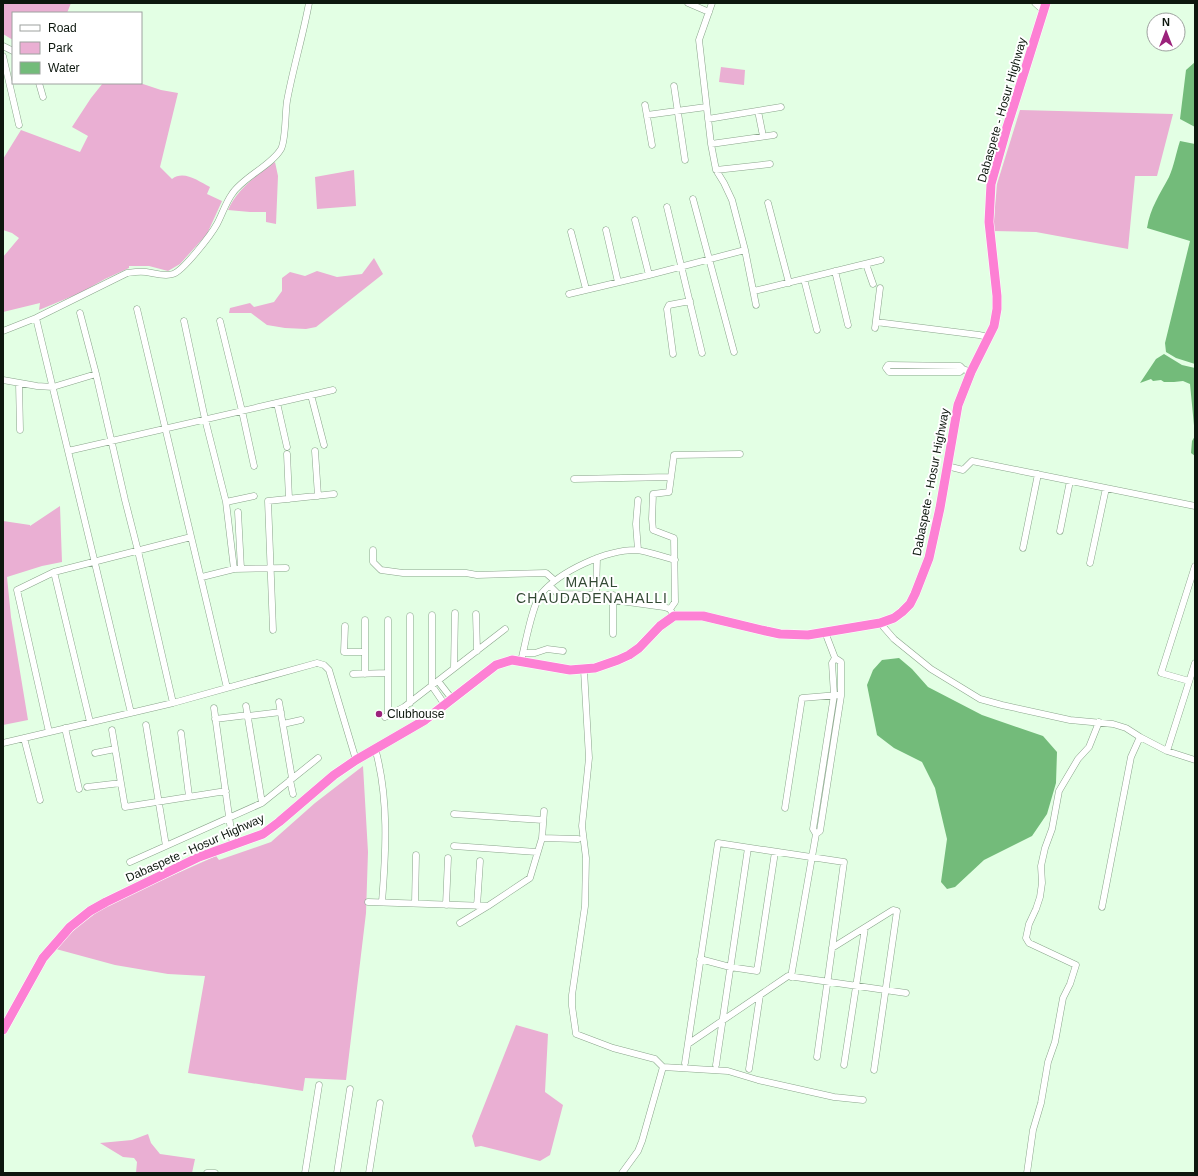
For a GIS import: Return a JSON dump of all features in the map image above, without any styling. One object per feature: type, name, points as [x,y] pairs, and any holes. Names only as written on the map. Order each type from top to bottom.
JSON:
[{"type":"highway","name":"Dabaspete - Hosur Highway","points":[[3,1030],[43,958],[70,927],[90,911],[200,857],[263,834],[334,775],[356,760],[425,720],[496,665],[522,657],[570,670],[595,668],[630,655],[639,648],[672,612],[703,616],[780,634],[808,635],[880,623],[894,618],[902,612],[910,604],[920,583],[929,558],[935,535],[958,406],[967,370],[994,326],[997,296],[989,222],[991,184],[1007,127],[1045,7]]},
{"type":"street","points":[[3,331],[36,318],[127,273],[138,272],[164,275],[173,274],[183,267],[211,234],[232,194],[238,186],[276,156],[281,148],[284,140],[288,100],[309,3]]},
{"type":"street","points":[[688,3],[709,12]]},
{"type":"street","points":[[712,3],[699,40],[711,144],[716,170],[732,200],[745,250],[756,305]]},
{"type":"street","points":[[1035,3],[1045,7]]},
{"type":"street","points":[[3,46],[12,50]]},
{"type":"street","points":[[3,56],[20,125]]},
{"type":"street","points":[[3,86],[10,84]]},
{"type":"street","points":[[39,84],[43,97]]},
{"type":"street","points":[[674,86],[685,160]]},
{"type":"street","points":[[645,105],[652,145]]},
{"type":"street","points":[[647,116],[706,107]]},
{"type":"street","points":[[708,119],[781,107]]},
{"type":"street","points":[[758,111],[763,136]]},
{"type":"street","points":[[711,144],[774,135]]},
{"type":"street","points":[[716,170],[770,164]]},
{"type":"street","points":[[694,199],[734,352]]},
{"type":"street","points":[[768,203],[789,283]]},
{"type":"street","points":[[667,207],[702,353]]},
{"type":"street","points":[[635,220],[649,275]]},
{"type":"street","points":[[606,230],[618,282]]},
{"type":"street","points":[[571,232],[586,289]]},
{"type":"street","points":[[569,294],[745,250]]},
{"type":"street","points":[[754,291],[881,260]]},
{"type":"street","points":[[866,264],[873,284]]},
{"type":"street","points":[[835,271],[848,325]]},
{"type":"street","points":[[804,279],[817,330]]},
{"type":"street","points":[[880,288],[875,325],[988,337]]},
{"type":"street","points":[[673,354],[667,309],[669,305],[690,301]]},
{"type":"street","points":[[137,309],[164,429],[202,578],[227,688]]},
{"type":"street","points":[[80,314],[96,374],[173,703]]},
{"type":"street","points":[[36,318],[131,713]]},
{"type":"street","points":[[184,321],[205,419],[226,502],[234,569]]},
{"type":"street","points":[[220,322],[254,466]]},
{"type":"street","points":[[888,365],[960,366],[967,370],[960,372],[889,372],[886,368],[888,365]]},
{"type":"street","points":[[3,380],[37,386],[53,387],[96,374]]},
{"type":"street","points":[[19,383],[20,430]]},
{"type":"street","points":[[68,450],[333,390]]},
{"type":"street","points":[[311,395],[324,445]]},
{"type":"street","points":[[277,403],[287,447]]},
{"type":"street","points":[[315,452],[318,496]]},
{"type":"street","points":[[287,454],[289,499]]},
{"type":"street","points":[[613,600],[664,607],[672,612],[674,602],[674,538],[653,530],[653,494],[669,492],[674,455],[740,454]]},
{"type":"street","points":[[947,466],[963,470],[972,461],[1195,506]]},
{"type":"street","points":[[1023,548],[1038,474]]},
{"type":"street","points":[[574,479],[670,477]]},
{"type":"street","points":[[1060,531],[1070,480]]},
{"type":"street","points":[[1090,563],[1106,488]]},
{"type":"street","points":[[272,630],[268,501],[334,494]]},
{"type":"street","points":[[226,502],[254,496]]},
{"type":"street","points":[[638,500],[636,524],[638,550]]},
{"type":"street","points":[[238,512],[241,569]]},
{"type":"street","points":[[49,732],[17,590],[54,572],[191,537]]},
{"type":"street","points":[[373,550],[373,562],[381,570],[403,573],[466,573],[477,575],[546,573],[558,594],[613,595],[613,634]]},
{"type":"street","points":[[522,657],[535,606],[541,594],[552,583],[597,558],[624,551],[638,550],[674,560]]},
{"type":"street","points":[[596,594],[597,558]]},
{"type":"street","points":[[1189,681],[1161,673],[1195,566]]},
{"type":"street","points":[[202,578],[234,569],[286,568]]},
{"type":"street","points":[[54,572],[90,722]]},
{"type":"street","points":[[1188,589],[1195,592]]},
{"type":"street","points":[[454,668],[455,613]]},
{"type":"street","points":[[476,614],[477,650]]},
{"type":"street","points":[[410,616],[410,703]]},
{"type":"street","points":[[432,616],[432,686],[449,702]]},
{"type":"street","points":[[365,674],[366,620]]},
{"type":"street","points":[[388,620],[386,716],[410,703],[505,629]]},
{"type":"street","points":[[880,623],[894,639],[931,669],[980,699],[1002,706],[1070,720],[1113,724],[1126,728],[1140,738],[1167,751],[1195,760]]},
{"type":"street","points":[[344,626],[344,652],[365,652]]},
{"type":"street","points":[[816,834],[820,831],[841,696],[841,662],[835,658],[825,632]]},
{"type":"street","points":[[522,657],[547,649],[564,651]]},
{"type":"street","points":[[791,977],[816,834],[814,829],[834,695],[832,663],[835,658]]},
{"type":"street","points":[[1167,751],[1195,662]]},
{"type":"street","points":[[3,743],[173,703],[317,663],[324,665],[329,670],[356,760]]},
{"type":"street","points":[[584,670],[589,758],[582,826],[586,858],[585,906],[572,995],[576,1034],[613,1048],[655,1059],[663,1067],[728,1071],[758,1080],[834,1097],[863,1100]]},
{"type":"street","points":[[353,674],[388,674]]},
{"type":"street","points":[[438,681],[449,702]]},
{"type":"street","points":[[785,808],[802,698],[834,695],[841,696]]},
{"type":"street","points":[[280,702],[293,794]]},
{"type":"street","points":[[246,706],[262,803]]},
{"type":"street","points":[[214,708],[233,845]]},
{"type":"street","points":[[215,719],[281,712]]},
{"type":"street","points":[[283,724],[301,720]]},
{"type":"street","points":[[1027,1173],[1033,1130],[1048,1062],[1055,1042],[1063,998],[1070,984],[1076,965],[1029,943],[1026,938],[1029,924],[1040,897],[1042,884],[1041,866],[1045,848],[1052,829],[1059,791],[1078,759],[1089,747],[1099,722]]},
{"type":"street","points":[[146,725],[166,846]]},
{"type":"street","points":[[65,728],[79,789]]},
{"type":"street","points":[[112,730],[125,807],[226,791]]},
{"type":"street","points":[[182,733],[189,796]]},
{"type":"street","points":[[24,738],[40,800]]},
{"type":"street","points":[[1102,907],[1130,757],[1140,738]]},
{"type":"street","points":[[376,748],[382,770],[386,826],[382,902]]},
{"type":"street","points":[[96,753],[115,749]]},
{"type":"street","points":[[130,862],[262,803],[318,758]]},
{"type":"street","points":[[87,787],[121,783]]},
{"type":"street","points":[[460,923],[530,878],[542,838],[544,811]]},
{"type":"street","points":[[454,814],[543,820]]},
{"type":"street","points":[[542,838],[578,839]]},
{"type":"street","points":[[685,1063],[718,843],[844,862],[817,1057]]},
{"type":"street","points":[[454,846],[538,852]]},
{"type":"street","points":[[716,1065],[748,848]]},
{"type":"street","points":[[700,959],[730,967],[757,971],[775,852]]},
{"type":"street","points":[[415,904],[416,855]]},
{"type":"street","points":[[446,905],[448,858]]},
{"type":"street","points":[[477,906],[480,861]]},
{"type":"street","points":[[368,902],[488,906]]},
{"type":"street","points":[[832,948],[893,910],[897,911],[874,1070]]},
{"type":"street","points":[[844,1065],[865,928]]},
{"type":"street","points":[[688,1044],[788,976],[906,993]]},
{"type":"street","points":[[749,1068],[760,995]]},
{"type":"street","points":[[622,1173],[638,1151],[642,1141],[663,1067]]},
{"type":"street","points":[[305,1173],[319,1085]]},
{"type":"street","points":[[337,1173],[350,1089]]},
{"type":"street","points":[[369,1173],[380,1103]]},
{"type":"street","points":[[207,1173],[215,1173]]},
{"type":"green space","points":[[3,3],[71,3],[67,12],[12,12],[12,39],[3,34]]},
{"type":"green space","points":[[721,67],[745,70],[744,85],[719,82]]},
{"type":"green space","points":[[102,84],[142,84],[161,90],[178,93],[160,167],[172,179],[186,176],[196,179],[210,187],[207,194],[222,201],[207,234],[180,264],[168,271],[149,266],[129,266],[129,268],[80,293],[39,310],[40,303],[3,312],[3,257],[19,238],[12,233],[3,230],[3,159],[21,130],[80,152],[88,136],[72,127]]},
{"type":"green space","points":[[1020,110],[1173,114],[1157,176],[1135,176],[1128,249],[1036,232],[993,231],[997,184]]},
{"type":"green space","points":[[275,162],[278,176],[276,224],[266,222],[266,212],[228,210],[242,189]]},
{"type":"green space","points":[[354,170],[356,206],[317,209],[315,177]]},
{"type":"green space","points":[[374,258],[383,274],[316,327],[306,329],[285,328],[267,325],[251,313],[229,313],[230,308],[250,303],[254,307],[274,302],[282,291],[282,278],[290,272],[305,276],[317,271],[337,277],[362,274]]},
{"type":"green space","points":[[60,506],[62,562],[42,566],[7,577],[11,617],[28,720],[3,725],[3,521],[30,526]]},
{"type":"green space","points":[[363,766],[368,852],[366,913],[346,1080],[305,1078],[303,1091],[188,1073],[205,976],[168,974],[115,965],[56,949],[78,926],[100,910],[142,889],[216,856],[219,860],[271,842],[315,803]]},
{"type":"green space","points":[[516,1025],[548,1034],[545,1092],[563,1105],[550,1155],[540,1161],[481,1146],[475,1147],[472,1136]]},
{"type":"green space","points":[[148,1134],[151,1143],[160,1154],[195,1159],[192,1173],[136,1173],[137,1162],[134,1158],[123,1157],[100,1143],[132,1140]]},
{"type":"water","points":[[1195,62],[1195,127],[1180,119],[1186,70]]},
{"type":"water","points":[[1180,141],[1195,144],[1195,364],[1176,358],[1166,352],[1165,343],[1190,241],[1147,228],[1153,208],[1171,173]]},
{"type":"water","points":[[1164,354],[1182,365],[1195,368],[1195,436],[1190,384],[1183,381],[1164,382],[1161,380],[1153,381],[1151,379],[1140,383],[1156,359]]},
{"type":"water","points":[[1195,436],[1195,456],[1191,453],[1192,441]]},
{"type":"water","points":[[899,658],[912,669],[928,687],[982,715],[1043,736],[1057,752],[1056,783],[1047,814],[1032,836],[984,860],[955,887],[947,889],[941,882],[947,839],[935,788],[922,762],[894,748],[877,735],[867,685],[873,670],[882,660]]},
{"type":"place","name":"Clubhouse","points":[[379,714]]},
{"type":"district","name":"MAHAL CHAUDADENAHALLI","points":[[592,590]]}]
